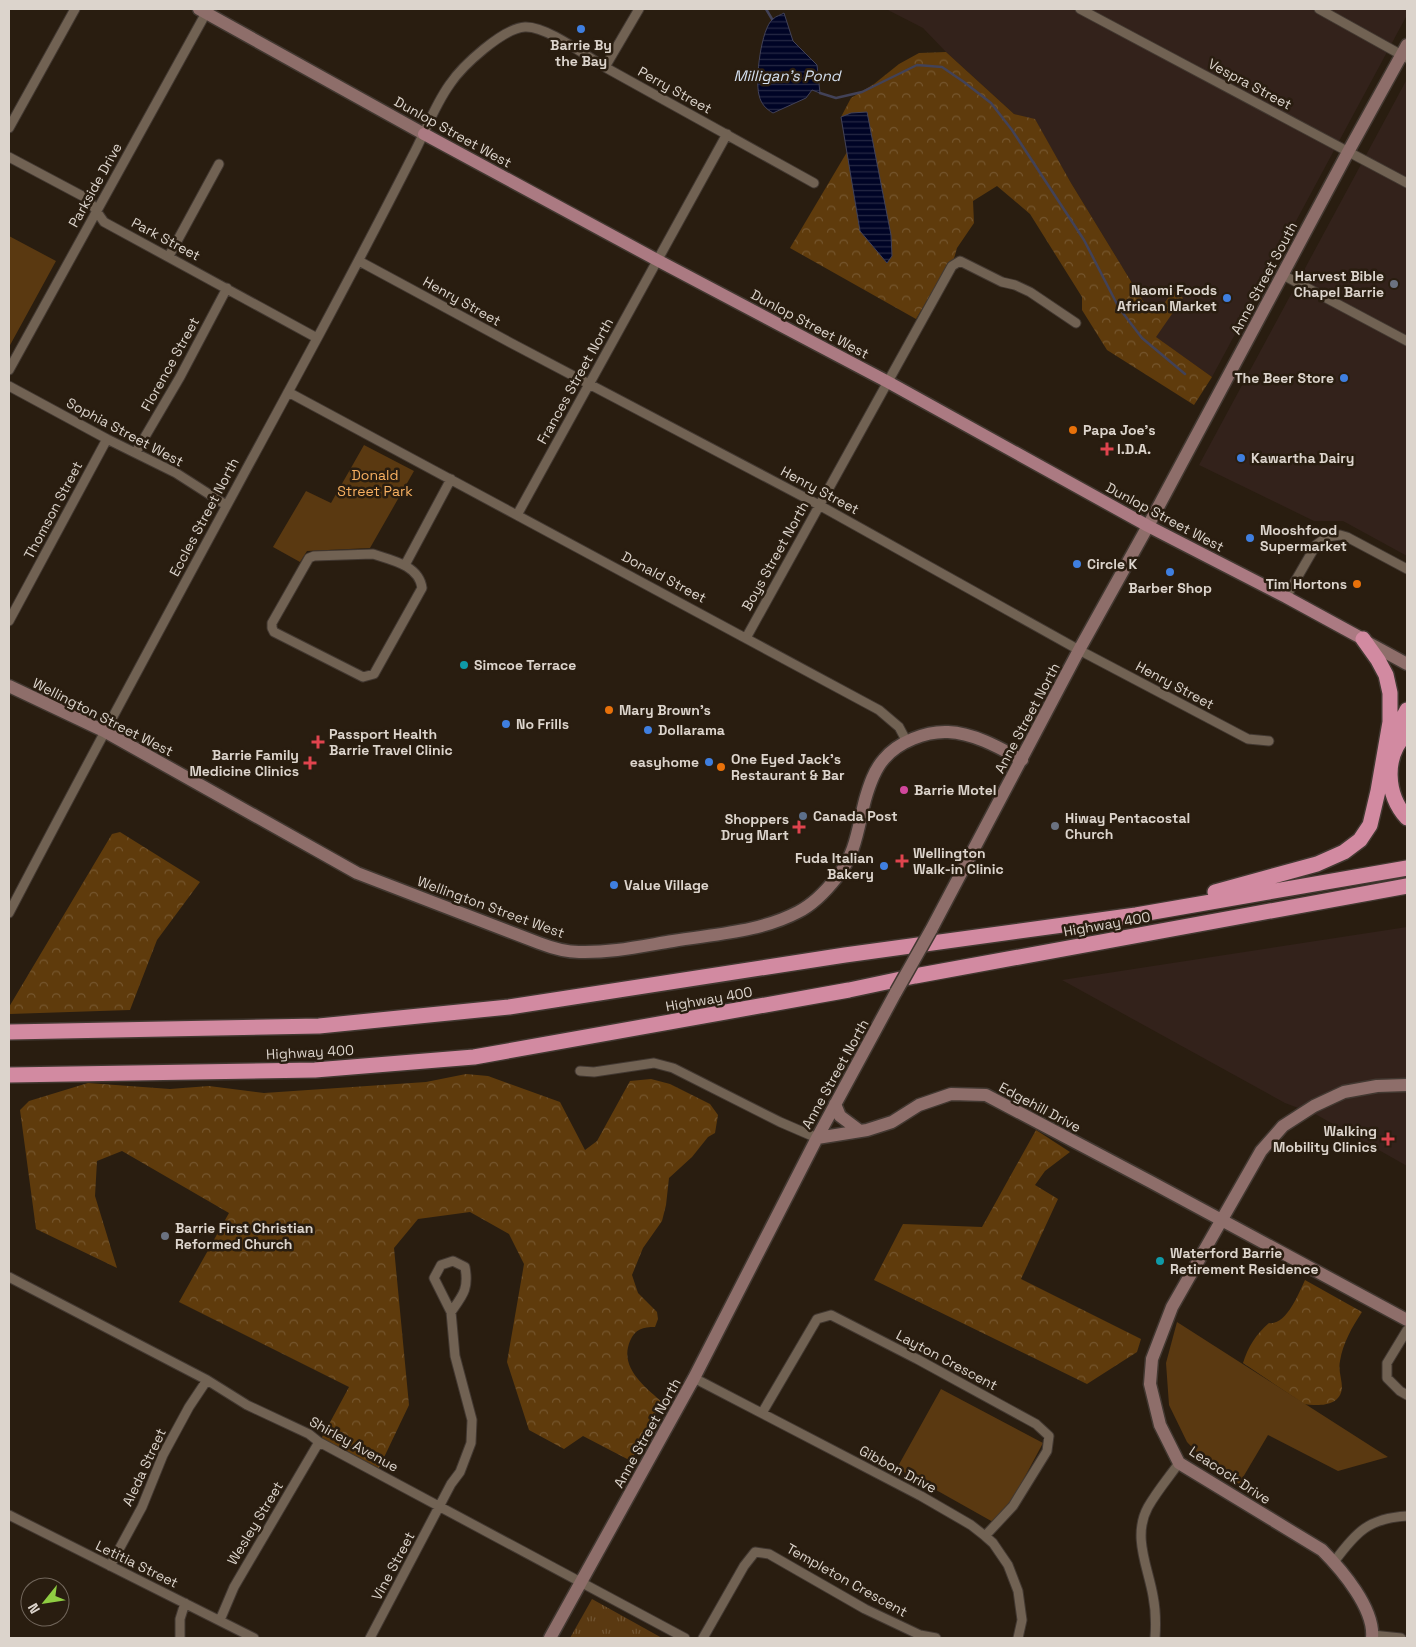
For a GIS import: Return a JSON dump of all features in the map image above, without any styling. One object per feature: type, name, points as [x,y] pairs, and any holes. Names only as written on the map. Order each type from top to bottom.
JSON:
[{"type":"highway","points":[[1136,915],[1317,864],[1344,852],[1360,840],[1370,825],[1390,722],[1390,693],[1386,675],[1363,639]]},
{"type":"highway","points":[[1384,753],[1407,710]]},
{"type":"highway","points":[[1407,733],[1397,746],[1391,764],[1390,782],[1393,796],[1399,809],[1407,818]]},
{"type":"highway","name":"Highway 400","points":[[9,1032],[319,1026],[509,1007],[845,955],[1136,915],[1407,868]]},
{"type":"highway","name":"Highway 400","points":[[9,1075],[315,1070],[474,1057],[849,990],[934,972],[1407,886]]},
{"type":"main road","name":"Dunlop Street West","points":[[424,134],[888,382],[1148,526],[1363,639]]},
{"type":"street","points":[[9,128],[75,9]]},
{"type":"street","points":[[605,67],[639,9]]},
{"type":"street","name":"Vespra Street","points":[[1080,9],[1407,184]]},
{"type":"street","points":[[1319,9],[1405,52]]},
{"type":"street","name":"Dunlop Street West","points":[[202,11],[424,134]]},
{"type":"street","name":"Parkside Drive","points":[[9,370],[97,212],[202,11]]},
{"type":"street","name":"Perry Street","points":[[522,27],[535,28],[546,32],[605,67],[814,183]]},
{"type":"street","name":"Eccles Street North","points":[[9,914],[104,731],[359,261],[441,99],[455,77],[472,60],[508,32],[522,27]]},
{"type":"street","name":"Anne Street South","points":[[1148,526],[1348,152],[1405,52]]},
{"type":"street","name":"Frances Street North","points":[[516,515],[727,134]]},
{"type":"street","name":"Park Street","points":[[9,157],[88,199],[104,222],[317,338]]},
{"type":"street","points":[[168,256],[219,164]]},
{"type":"street","name":"Henry Street","points":[[359,261],[819,505],[1079,650],[1248,739],[1269,741]]},
{"type":"street","name":"Boys Street North","points":[[746,638],[952,266],[960,261],[1002,282],[1015,284],[1076,323]]},
{"type":"street","points":[[1283,275],[1407,342]]},
{"type":"street","name":"Florence Street","points":[[136,452],[180,376],[227,288]]},
{"type":"street","name":"Sophia Street West","points":[[9,386],[107,439],[176,473],[226,505]]},
{"type":"street","name":"Donald Street","points":[[288,392],[879,710],[899,727],[906,742]]},
{"type":"street","name":"Thomson Street","points":[[9,621],[107,439]]},
{"type":"street","points":[[404,565],[450,479]]},
{"type":"street","name":"Anne Street North","points":[[550,1638],[694,1378],[835,1104],[931,930],[1079,650],[1148,526]]},
{"type":"street","points":[[1286,597],[1316,545],[1333,535],[1347,538],[1407,569]]},
{"type":"street","points":[[373,554],[404,565],[417,574],[421,580],[422,588],[374,674],[368,677],[363,677],[274,632],[272,628],[272,623],[309,558],[314,556],[373,554]]},
{"type":"street","name":"Dunlop Street West","points":[[1363,639],[1407,664]]},
{"type":"street","name":"Wellington Street West","points":[[9,686],[104,731],[357,873],[546,945],[563,951],[577,952],[607,951],[753,928],[779,921],[800,912],[817,900],[844,868],[858,838],[865,800],[878,767],[890,752],[906,742]]},
{"type":"street","points":[[906,742],[936,732],[950,732],[983,740],[1022,760]]},
{"type":"street","points":[[580,1071],[594,1072],[654,1062],[673,1068],[780,1122],[817,1138]]},
{"type":"street","name":"Leacock Drive","points":[[1372,1637],[1373,1629],[1360,1595],[1322,1550],[1179,1463],[1160,1425],[1150,1384],[1152,1359],[1172,1308],[1261,1151],[1283,1126],[1314,1106],[1344,1092],[1377,1086],[1407,1085]]},
{"type":"street","name":"Edgehill Drive","points":[[817,1138],[860,1131],[892,1122],[919,1105],[951,1094],[986,1095],[1407,1320]]},
{"type":"street","points":[[835,1104],[840,1116],[860,1131]]},
{"type":"street","points":[[453,1261],[465,1268],[467,1281],[463,1296],[451,1312],[434,1278],[441,1265],[453,1261]]},
{"type":"street","name":"Shirley Avenue","points":[[9,1276],[207,1380],[247,1405],[309,1434],[319,1442],[685,1638]]},
{"type":"street","name":"Vine Street","points":[[370,1638],[450,1484],[460,1472],[471,1443],[472,1420],[455,1356],[451,1312]]},
{"type":"street","name":"Layton Crescent","points":[[762,1413],[817,1319],[831,1315],[917,1359],[1036,1424],[1049,1436],[1047,1451],[1013,1506],[985,1536]]},
{"type":"street","points":[[1407,1330],[1387,1362],[1388,1378],[1400,1391],[1407,1395]]},
{"type":"street","name":"Gibbon Drive","points":[[694,1378],[921,1496],[971,1525],[985,1536],[993,1543],[1008,1565],[1018,1591],[1022,1620],[1018,1638]]},
{"type":"street","name":"Aleda Street","points":[[110,1566],[142,1507],[163,1455],[189,1406],[207,1380]]},
{"type":"street","name":"Wesley Street","points":[[220,1620],[234,1587],[319,1442]]},
{"type":"street","points":[[1155,1638],[1153,1595],[1141,1548],[1142,1529],[1148,1508],[1179,1463]]},
{"type":"street","name":"Letitia Street","points":[[9,1515],[254,1638]]},
{"type":"street","points":[[1334,1562],[1351,1539],[1368,1526],[1390,1517],[1407,1516]]},
{"type":"street","name":"Templeton Crescent","points":[[703,1638],[744,1566],[755,1552],[769,1554],[864,1609],[920,1635],[936,1638]]},
{"type":"street","points":[[180,1638],[180,1619],[185,1603]]},
{"type":"street","points":[[1372,1637],[1401,1638]]},
{"type":"shaded area","points":[[886,9],[1407,9],[1407,15],[1212,377],[1155,337],[1158,313],[1143,301],[1035,120],[1014,114],[946,52],[923,28]]},
{"type":"shaded area","points":[[1407,79],[1407,556],[1343,521],[1314,521],[1199,465]]},
{"type":"shaded area","points":[[1407,927],[1407,1166],[1317,1115],[1285,1103],[1062,980]]},
{"type":"green space","points":[[946,52],[1014,114],[1035,119],[1071,183],[1143,301],[1158,312],[1173,291],[1183,298],[1156,337],[1212,377],[1194,405],[1107,350],[1082,310],[1082,297],[1030,214],[997,186],[973,201],[974,223],[957,248],[951,269],[935,287],[916,319],[790,248],[847,152],[860,231],[886,262],[892,256],[891,235],[852,113],[841,117],[851,98],[874,84],[899,64],[919,53]]},
{"type":"green space","points":[[9,236],[56,261],[9,347]]},
{"type":"green space","name":"Donald Street Park","points":[[364,445],[414,471],[370,548],[307,551],[300,562],[273,547],[306,491],[331,503]]},
{"type":"green space","points":[[120,832],[200,882],[157,940],[130,1010],[9,1014],[9,1007],[112,834]]},
{"type":"green space","points":[[466,1074],[488,1076],[560,1102],[585,1150],[597,1141],[630,1081],[651,1079],[670,1084],[710,1104],[718,1115],[715,1133],[708,1137],[692,1157],[669,1178],[662,1221],[643,1248],[632,1275],[638,1293],[657,1312],[658,1319],[655,1327],[643,1328],[634,1334],[627,1350],[628,1359],[631,1368],[641,1383],[662,1402],[631,1461],[583,1436],[564,1449],[529,1430],[507,1362],[524,1264],[509,1234],[470,1212],[418,1219],[394,1248],[409,1405],[377,1472],[320,1441],[349,1387],[179,1302],[229,1213],[122,1151],[97,1161],[95,1196],[117,1268],[36,1229],[20,1110],[29,1101],[88,1083],[170,1089],[209,1086],[264,1093],[426,1082]]},
{"type":"green space","points":[[1036,1130],[1070,1152],[1045,1171],[1035,1185],[1058,1199],[1021,1279],[1141,1339],[1137,1352],[1087,1384],[874,1280],[903,1224],[982,1227]]},
{"type":"green space","points":[[1305,1280],[1362,1312],[1348,1335],[1341,1354],[1342,1388],[1340,1394],[1333,1402],[1322,1405],[1304,1404],[1243,1363],[1256,1336],[1269,1323],[1275,1323],[1286,1314]]},
{"type":"green space","points":[[1177,1322],[1388,1457],[1338,1471],[1268,1435],[1239,1484],[1206,1462],[1187,1442],[1169,1405],[1166,1363]]},
{"type":"green space","points":[[941,1389],[1043,1443],[1008,1508],[993,1522],[897,1468]]},
{"type":"green space","points":[[592,1599],[662,1638],[570,1638]]},
{"type":"water","name":"Milligan's Pond","points":[[784,13],[793,41],[817,65],[820,93],[812,90],[806,98],[773,113],[764,106],[760,98],[758,78],[760,55],[769,24],[774,18]]},
{"type":"water","points":[[867,112],[891,235],[892,256],[887,263],[860,231],[841,117],[851,113]]},
{"type":"waterway","points":[[766,9],[772,19]]},
{"type":"waterway","points":[[820,93],[836,98],[862,92],[917,65],[942,67],[964,82],[991,103],[1012,130],[1084,240],[1119,308],[1142,338],[1185,374]]},
{"type":"place","name":"Barrie By the Bay","points":[[581,29]]},
{"type":"place","name":"Harvest Bible Chapel Barrie","points":[[1394,284]]},
{"type":"place","name":"Naomi Foods African Market","points":[[1227,298]]},
{"type":"place","name":"The Beer Store","points":[[1344,378]]},
{"type":"place","name":"Papa Joe's","points":[[1073,430]]},
{"type":"place","name":"I.D.A.","points":[[1107,449]]},
{"type":"place","name":"Kawartha Dairy","points":[[1241,458]]},
{"type":"place","name":"Mooshfood Supermarket","points":[[1250,538]]},
{"type":"place","name":"Circle K","points":[[1077,564]]},
{"type":"place","name":"Barber Shop","points":[[1170,572]]},
{"type":"place","name":"Tim Hortons","points":[[1357,584]]},
{"type":"place","name":"Simcoe Terrace","points":[[464,665]]},
{"type":"place","name":"Mary Brown's","points":[[609,710]]},
{"type":"place","name":"No Frills","points":[[506,724]]},
{"type":"place","name":"Dollarama","points":[[648,730]]},
{"type":"place","name":"Passport Health Barrie Travel Clinic","points":[[318,742]]},
{"type":"place","name":"easyhome","points":[[709,762]]},
{"type":"place","name":"Barrie Family Medicine Clinics","points":[[310,763]]},
{"type":"place","name":"One Eyed Jack's Restaurant & Bar","points":[[721,767]]},
{"type":"place","name":"Barrie Motel","points":[[904,790]]},
{"type":"place","name":"Canada Post","points":[[803,816]]},
{"type":"place","name":"Hiway Pentacostal Church","points":[[1055,826]]},
{"type":"place","name":"Shoppers Drug Mart","points":[[799,827]]},
{"type":"place","name":"Wellington Walk-in Clinic","points":[[902,861]]},
{"type":"place","name":"Fuda Italian Bakery","points":[[884,866]]},
{"type":"place","name":"Value Village","points":[[614,885]]},
{"type":"place","name":"Walking Mobility Clinics","points":[[1388,1139]]},
{"type":"place","name":"Barrie First Christian Reformed Church","points":[[165,1236]]},
{"type":"place","name":"Waterford Barrie Retirement Residence","points":[[1160,1261]]}]
